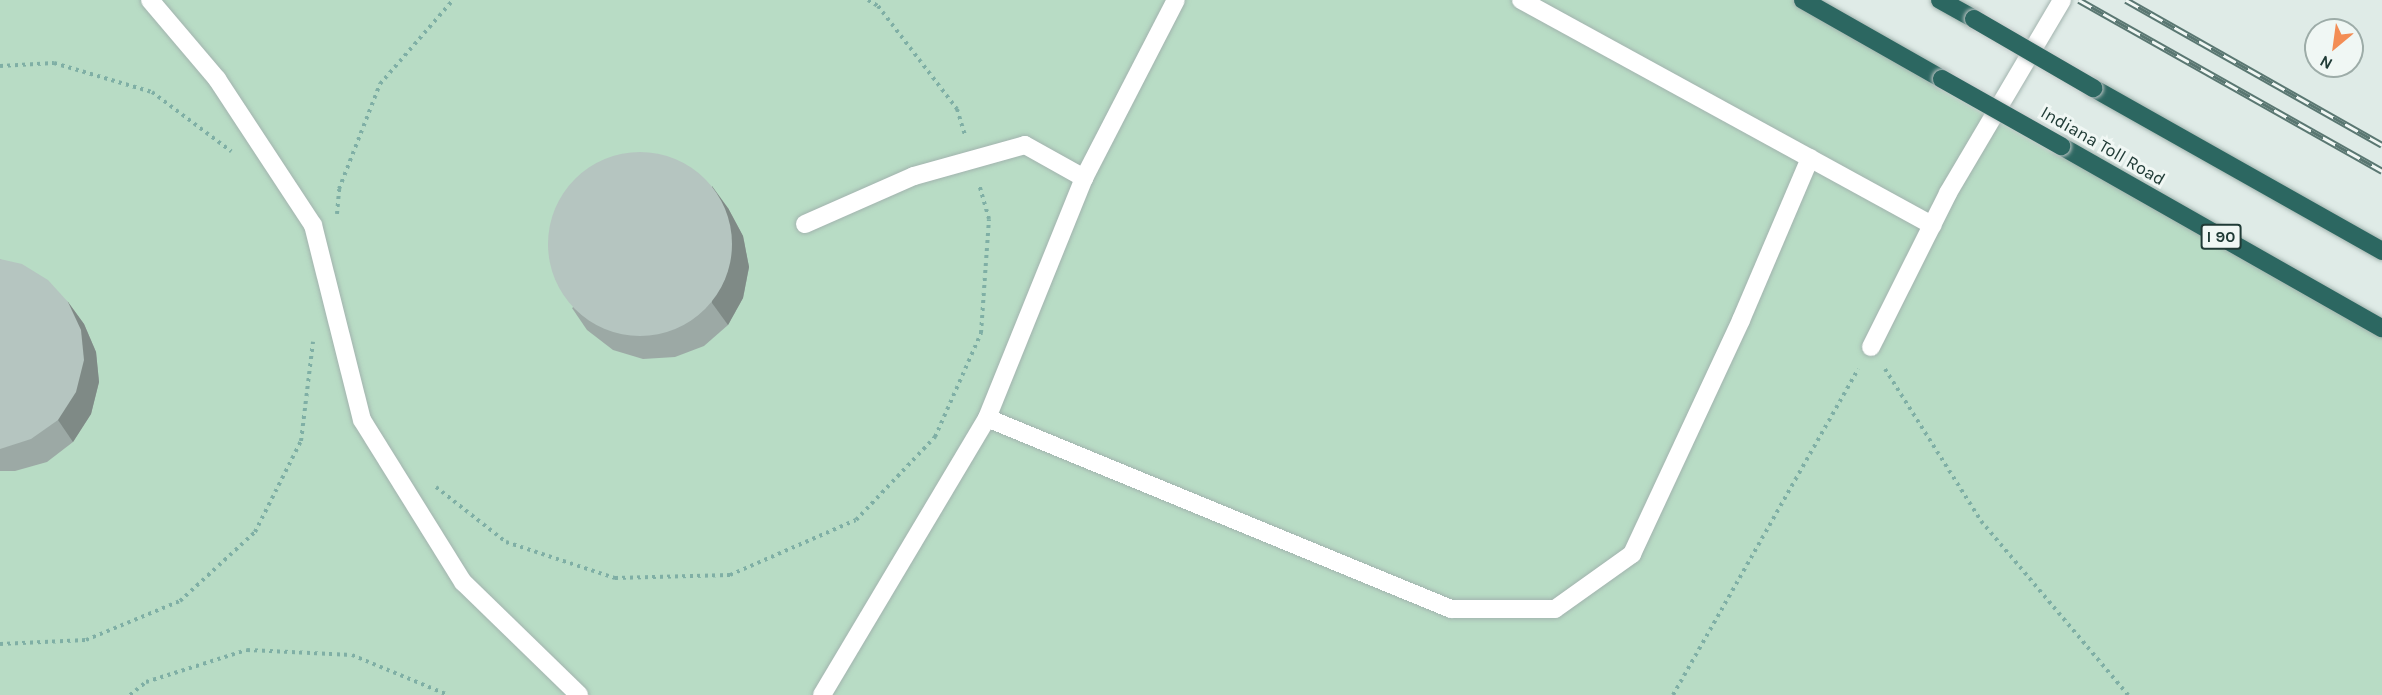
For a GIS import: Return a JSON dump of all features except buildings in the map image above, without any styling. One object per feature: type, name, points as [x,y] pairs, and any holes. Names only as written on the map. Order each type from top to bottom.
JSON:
[{"type":"highway","name":"Indiana Toll Road","points":[[1803,0],[2382,328]]},
{"type":"highway","points":[[1940,0],[2382,251]]},
{"type":"lane","points":[[150,0],[218,79],[313,225],[362,420],[463,582],[579,695]]},
{"type":"lane","points":[[822,695],[987,418],[1084,178],[1176,0]]},
{"type":"lane","points":[[1521,0],[1932,225]]},
{"type":"lane","points":[[1871,346],[1932,225],[2062,0]]},
{"type":"lane","points":[[805,224],[914,177],[1025,145],[1084,178]]},
{"type":"lane","points":[[987,418],[1451,609],[1555,609],[1632,554],[1741,320],[1810,158]]},
{"type":"path","points":[[337,221],[339,189],[380,84],[453,0]]},
{"type":"path","points":[[435,485],[506,542],[615,578],[730,575],[856,520],[935,437],[981,333],[989,219],[957,109],[878,6],[868,0]]},
{"type":"path","points":[[0,66],[54,63],[152,92],[234,153]]},
{"type":"path","points":[[0,644],[86,640],[180,601],[255,532],[301,441],[314,340]]},
{"type":"path","points":[[1673,695],[1871,346],[1981,521],[2128,695]]},
{"type":"path","points":[[130,695],[146,682],[247,650],[352,655],[448,695]]},
{"type":"green space","points":[[0,0],[1803,0],[2382,328],[2382,695],[0,695]]},
{"type":"railway","points":[[2079,0],[2382,171]]},
{"type":"railway","points":[[2126,0],[2382,145]]}]
